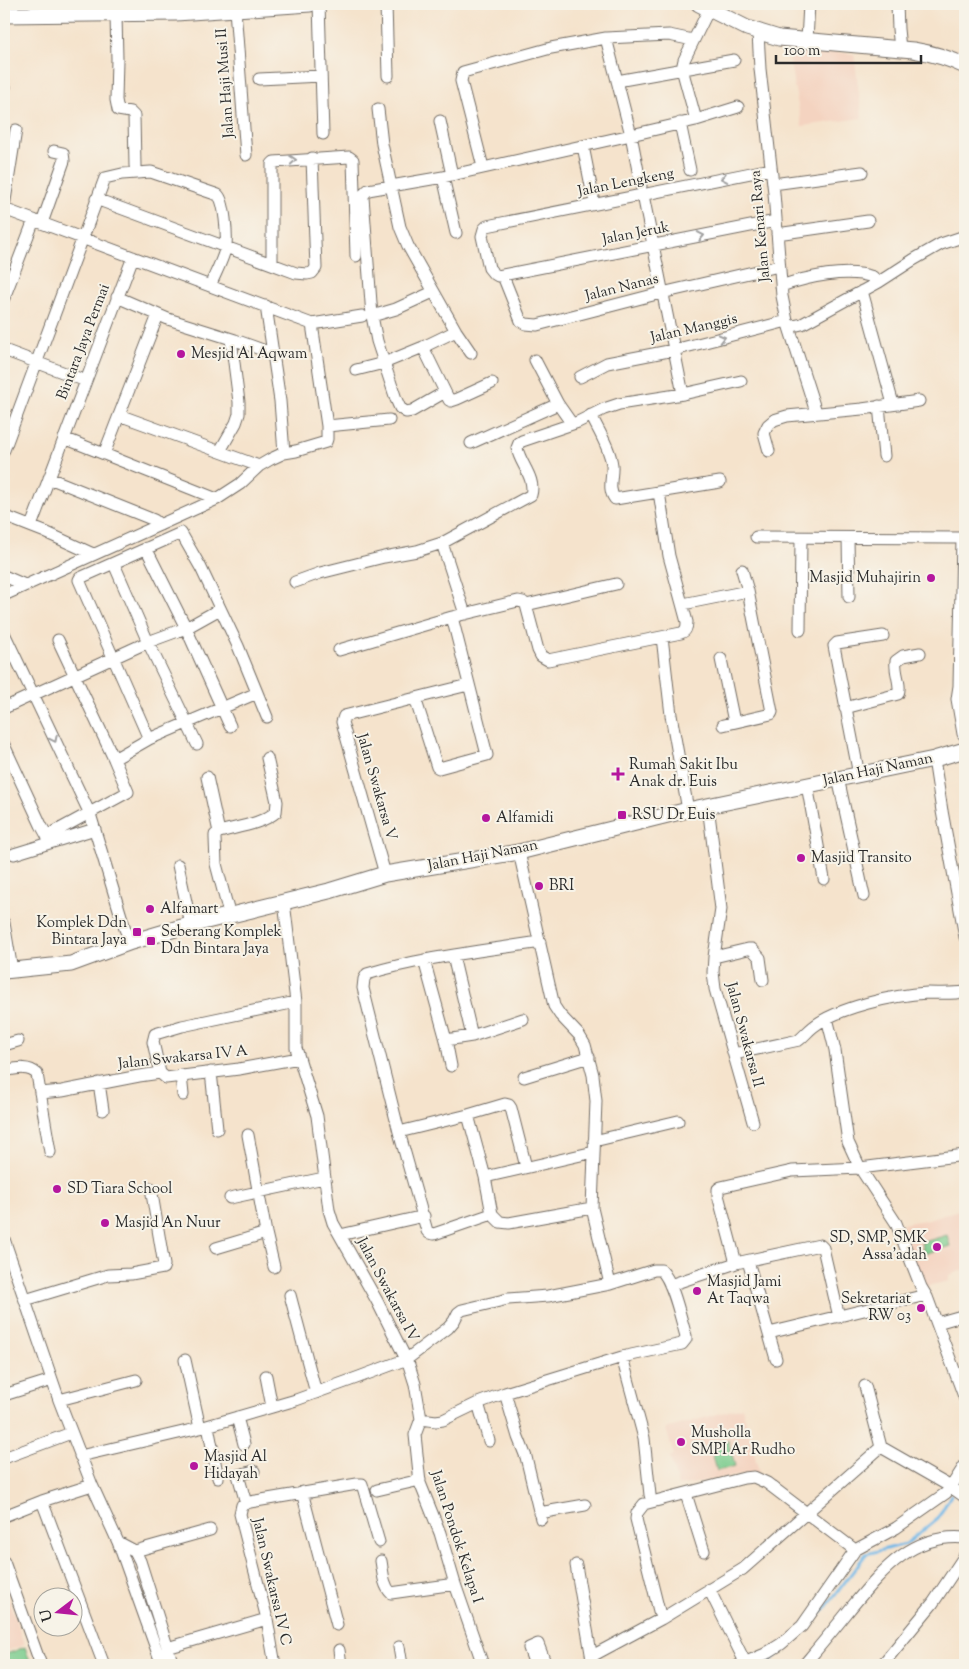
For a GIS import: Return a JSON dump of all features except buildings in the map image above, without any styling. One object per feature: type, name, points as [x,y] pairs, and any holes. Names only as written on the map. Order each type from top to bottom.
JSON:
[{"type":"street","points":[[4,15],[97,9],[116,15],[176,14],[256,6],[310,4]]},
{"type":"street","points":[[319,4],[323,134]]},
{"type":"street","points":[[386,4],[388,76]]},
{"type":"street","points":[[807,41],[809,4]]},
{"type":"street","points":[[897,4],[900,48]]},
{"type":"street","points":[[696,120],[682,69],[704,6],[758,33],[779,38],[900,48],[930,53],[965,66]]},
{"type":"street","name":"Jalan Haji Musi II","points":[[235,9],[246,155]]},
{"type":"street","points":[[116,15],[116,100],[118,110],[133,113],[134,116],[135,166]]},
{"type":"street","name":"Jalan Kenari Raya","points":[[758,33],[762,94],[773,184],[781,286],[788,324],[816,412]]},
{"type":"street","points":[[483,167],[461,81],[463,72],[551,48],[606,38],[669,35],[693,40]]},
{"type":"street","points":[[606,38],[631,136],[683,394]]},
{"type":"street","points":[[617,81],[734,60]]},
{"type":"street","points":[[260,79],[322,76]]},
{"type":"street","points":[[445,392],[412,411],[406,412],[400,408],[396,398],[367,316],[363,197],[368,190],[448,176],[631,136],[696,120],[738,107]]},
{"type":"street","points":[[378,109],[382,144],[400,227],[433,292],[456,331],[472,353]]},
{"type":"street","points":[[440,121],[456,233]]},
{"type":"street","points":[[680,124],[690,170]]},
{"type":"street","points":[[16,130],[4,208],[312,324],[367,316],[396,309],[433,292]]},
{"type":"street","points":[[583,146],[593,196]]},
{"type":"street","points":[[4,298],[64,161],[63,153],[54,150]]},
{"type":"street","points":[[272,263],[272,164],[274,162],[312,158],[349,157],[353,160],[356,256]]},
{"type":"street","points":[[96,199],[296,273],[307,274],[312,273],[316,268],[312,158]]},
{"type":"street","name":"Jalan Lengkeng","points":[[503,276],[496,276],[489,268],[482,236],[487,226],[642,190],[771,169]]},
{"type":"street","points":[[4,450],[105,178],[151,172],[222,198],[226,246],[210,286]]},
{"type":"street","points":[[773,184],[862,172]]},
{"type":"street","name":"Jalan Jeruk","points":[[503,276],[776,221]]},
{"type":"street","points":[[777,234],[868,221]]},
{"type":"street","name":"Jalan Manggis","points":[[580,377],[607,363],[788,324],[802,324],[879,282],[941,244],[965,236]]},
{"type":"street","name":"Bintara Jaya Permai","points":[[31,526],[133,257]]},
{"type":"street","name":"Jalan Nanas","points":[[503,276],[521,321],[530,325],[537,325],[779,266]]},
{"type":"street","points":[[781,286],[821,276],[852,273],[873,277]]},
{"type":"street","points":[[862,291],[893,404]]},
{"type":"street","points":[[118,297],[158,315],[274,354]]},
{"type":"street","points":[[266,306],[274,354],[284,453]]},
{"type":"street","points":[[104,454],[158,315]]},
{"type":"street","points":[[4,595],[218,499],[240,484],[259,466],[284,453],[326,442],[328,440],[327,426],[312,324]]},
{"type":"street","points":[[356,370],[384,363],[456,331]]},
{"type":"street","points":[[220,451],[236,423],[238,414],[239,402],[231,339]]},
{"type":"street","points":[[422,347],[449,400],[451,401],[492,382]]},
{"type":"street","points":[[4,350],[86,381]]},
{"type":"street","points":[[535,360],[558,404],[572,424]]},
{"type":"street","points":[[296,582],[335,569],[442,543],[531,495],[531,480],[518,452],[519,443],[572,424],[619,404],[683,394],[741,381]]},
{"type":"street","points":[[769,451],[764,433],[768,425],[774,420],[816,412],[918,401]]},
{"type":"street","points":[[471,443],[558,404]]},
{"type":"street","points":[[879,406],[884,456]]},
{"type":"street","points":[[119,415],[259,466]]},
{"type":"street","points":[[591,415],[610,457],[612,468],[610,480],[614,498],[720,482]]},
{"type":"street","points":[[327,426],[389,420]]},
{"type":"street","points":[[64,438],[218,499]]},
{"type":"street","points":[[49,478],[154,520],[160,525]]},
{"type":"street","points":[[339,650],[452,617],[518,601],[526,605],[538,650],[541,656],[548,660],[685,632],[687,622],[669,556],[659,492]]},
{"type":"street","points":[[4,516],[93,554]]},
{"type":"street","points":[[149,739],[79,580],[181,533],[201,568],[267,718]]},
{"type":"street","points":[[756,537],[962,538],[959,686],[957,698],[964,742]]},
{"type":"street","points":[[800,630],[801,538]]},
{"type":"street","points":[[848,538],[849,597]]},
{"type":"street","points":[[442,543],[465,614]]},
{"type":"street","points":[[146,548],[186,628],[230,726]]},
{"type":"street","points":[[114,564],[148,642],[197,744]]},
{"type":"street","points":[[721,659],[729,723],[771,714],[748,591],[742,570]]},
{"type":"street","points":[[4,576],[25,585]]},
{"type":"street","points":[[526,605],[616,584]]},
{"type":"street","points":[[683,604],[748,591]]},
{"type":"street","points":[[4,708],[148,642],[186,628],[220,609]]},
{"type":"street","points":[[415,698],[435,765],[440,768],[487,755],[452,617]]},
{"type":"street","points":[[4,633],[32,696],[90,814],[125,929],[131,942]]},
{"type":"street","points":[[858,774],[834,646],[837,643],[883,636]]},
{"type":"street","points":[[662,637],[672,715],[688,810]]},
{"type":"street","points":[[4,745],[46,834],[49,835],[90,814],[128,792],[58,640]]},
{"type":"street","points":[[845,708],[898,694],[900,689],[895,670],[896,661],[903,656],[920,653]]},
{"type":"street","name":"Jalan Swakarsa V","points":[[385,874],[342,722],[344,716],[468,685]]},
{"type":"street","points":[[959,686],[965,706]]},
{"type":"street","points":[[114,759],[149,739],[257,693]]},
{"type":"street","name":"Jalan Haji Naman","points":[[8,971],[71,964],[131,942],[329,891],[385,874],[519,852],[688,810],[934,759],[964,742]]},
{"type":"street","points":[[230,917],[216,864],[215,838],[219,832],[256,822],[276,812],[277,802],[267,758]]},
{"type":"street","points":[[934,759],[965,937]]},
{"type":"street","points":[[207,777],[219,832]]},
{"type":"street","points":[[838,778],[864,896]]},
{"type":"street","points":[[807,785],[824,879]]},
{"type":"street","name":"Jalan Swakarsa II","points":[[708,806],[721,909],[714,957],[715,989],[752,1122]]},
{"type":"street","points":[[14,854],[95,828]]},
{"type":"street","points":[[519,852],[554,1006],[585,1045],[589,1057],[595,1089],[592,1208],[610,1284]]},
{"type":"street","points":[[178,864],[191,925]]},
{"type":"street","name":"Jalan Swakarsa IV","points":[[80,1456],[204,1427],[272,1407],[316,1393],[406,1359],[385,1315],[333,1223],[324,1178],[317,1116],[296,1048],[296,1002],[284,902]]},
{"type":"street","points":[[4,923],[8,971]]},
{"type":"street","points":[[492,1214],[431,1234],[427,1231],[399,1132],[363,983],[367,974],[424,960],[540,942]]},
{"type":"street","points":[[714,957],[752,949],[760,958],[763,980]]},
{"type":"street","points":[[453,956],[472,1036]]},
{"type":"street","points":[[424,960],[446,1040],[451,1066]]},
{"type":"street","points":[[734,1054],[799,1040],[812,1028],[828,1018],[861,1006],[896,997],[927,993],[965,992]]},
{"type":"street","points":[[160,1073],[153,1042],[155,1034],[182,1026],[296,1002]]},
{"type":"street","points":[[828,1018],[836,1056],[845,1131],[852,1154],[896,1224],[926,1295],[965,1399]]},
{"type":"street","points":[[446,1040],[472,1036],[523,1019]]},
{"type":"street","points":[[4,1045],[18,1041]]},
{"type":"street","points":[[524,1077],[589,1057]]},
{"type":"street","name":"Jalan Swakarsa IV A","points":[[40,1093],[46,1094],[160,1073],[166,1078],[299,1058]]},
{"type":"street","points":[[4,1070],[25,1068],[37,1074],[50,1152]]},
{"type":"street","points":[[211,1072],[217,1128]]},
{"type":"street","points":[[182,1075],[183,1095]]},
{"type":"street","points":[[99,1083],[103,1110]]},
{"type":"street","points":[[399,1132],[505,1104],[509,1105],[526,1167]]},
{"type":"street","points":[[468,1115],[485,1177],[492,1214],[496,1220],[503,1223],[592,1208]]},
{"type":"street","points":[[485,1177],[526,1167],[678,1121]]},
{"type":"street","points":[[248,1135],[257,1191],[274,1267]]},
{"type":"street","points":[[736,1263],[718,1189],[792,1171],[860,1168],[965,1155]]},
{"type":"street","points":[[230,1198],[324,1178]]},
{"type":"street","points":[[25,1300],[108,1275],[131,1274],[163,1268],[151,1188]]},
{"type":"street","points":[[340,1235],[424,1216]]},
{"type":"street","points":[[216,1248],[266,1233]]},
{"type":"street","points":[[4,1239],[8,1262],[25,1300],[71,1433],[118,1542],[162,1665]]},
{"type":"street","points":[[670,1285],[736,1263],[820,1245],[823,1248],[838,1317]]},
{"type":"street","points":[[748,1260],[776,1359]]},
{"type":"street","points":[[406,1359],[448,1328],[462,1310],[508,1299],[548,1296],[610,1284],[658,1269],[664,1272],[670,1285],[686,1336],[682,1344],[622,1356],[505,1393],[478,1403],[443,1420],[421,1419]]},
{"type":"street","points":[[290,1295],[316,1393]]},
{"type":"street","points":[[769,1332],[926,1295]]},
{"type":"street","points":[[937,1323],[965,1315]]},
{"type":"street","points":[[622,1356],[644,1438],[650,1495]]},
{"type":"street","name":"Jalan Pondok Kelapa I","points":[[406,1359],[415,1384],[421,1419],[415,1435],[420,1480],[440,1534],[483,1665]]},
{"type":"street","points":[[185,1360],[218,1478]]},
{"type":"street","points":[[266,1376],[272,1407]]},
{"type":"street","points":[[4,1395],[52,1380]]},
{"type":"street","points":[[59,1400],[136,1380]]},
{"type":"street","points":[[865,1386],[881,1447],[950,1490],[965,1497]]},
{"type":"street","points":[[505,1393],[526,1457],[540,1516],[585,1505]]},
{"type":"street","points":[[478,1403],[489,1441]]},
{"type":"street","points":[[237,1417],[244,1444]]},
{"type":"street","points":[[4,1458],[71,1433]]},
{"type":"street","points":[[576,1565],[593,1661],[751,1563],[881,1447]]},
{"type":"street","points":[[709,1589],[742,1664],[765,1654],[782,1644],[802,1626],[855,1550],[896,1528],[950,1490],[965,1465]]},
{"type":"street","name":"Jalan Swakarsa IV C","points":[[254,1471],[238,1476],[244,1504],[240,1514],[267,1619],[274,1665]]},
{"type":"street","points":[[661,1618],[636,1519],[637,1513],[644,1504],[754,1477],[761,1480],[855,1550]]},
{"type":"street","points":[[377,1490],[420,1480]]},
{"type":"street","points":[[244,1504],[302,1492],[362,1484],[379,1542]]},
{"type":"street","points":[[4,1516],[42,1501],[92,1485]]},
{"type":"street","points":[[302,1492],[337,1625]]},
{"type":"street","points":[[686,1494],[704,1551]]},
{"type":"street","points":[[42,1501],[104,1665]]},
{"type":"street","points":[[135,1551],[210,1530]]},
{"type":"street","points":[[804,1665],[881,1572],[898,1558],[932,1541],[946,1538],[965,1538]]},
{"type":"street","points":[[118,1542],[135,1551],[140,1561],[173,1665]]},
{"type":"street","points":[[882,1665],[933,1603],[965,1555]]},
{"type":"street","points":[[381,1561],[384,1581],[391,1593],[455,1584]]},
{"type":"street","points":[[4,1562],[41,1665]]},
{"type":"street","points":[[168,1648],[267,1619]]},
{"type":"street","points":[[535,1665],[529,1648],[538,1644],[546,1665]]},
{"type":"street","points":[[399,1647],[402,1665]]},
{"type":"street","points":[[339,1650],[342,1665]]},
{"type":"shaded area","points":[[787,48],[854,54],[862,118],[802,126]]},
{"type":"shaded area","name":"SD, SMP, SMK Assa'adah","points":[[959,1210],[965,1223],[965,1269],[949,1275],[949,1281],[922,1287],[902,1224],[925,1220]]},
{"type":"shaded area","points":[[742,1407],[759,1472],[678,1486],[670,1457],[674,1455],[666,1429]]},
{"type":"shaded area","points":[[9,1600],[24,1645],[4,1652],[4,1602]]},
{"type":"green space","points":[[947,1235],[950,1246],[924,1254],[921,1243]]},
{"type":"green space","points":[[728,1440],[735,1466],[717,1471],[710,1444]]},
{"type":"green space","points":[[25,1647],[31,1665],[4,1665],[4,1655]]},
{"type":"waterway","points":[[810,1624],[823,1611],[866,1554],[906,1544],[938,1518],[951,1495]]},
{"type":"waterway","points":[[766,1665],[785,1647]]},
{"type":"place","name":"Mesjid Al Aqwam","points":[[181,354]]},
{"type":"place","name":"Masjid Muhajirin","points":[[931,578]]},
{"type":"place","name":"Rumah Sakit Ibu Anak dr. Euis","points":[[618,774]]},
{"type":"place","name":"RSU Dr Euis","points":[[622,815]]},
{"type":"place","name":"Alfamidi","points":[[486,818]]},
{"type":"place","name":"Masjid Transito","points":[[801,858]]},
{"type":"place","name":"BRI","points":[[539,886]]},
{"type":"place","name":"Alfamart","points":[[150,909]]},
{"type":"place","name":"Komplek Ddn Bintara Jaya","points":[[137,932]]},
{"type":"place","name":"Seberang Komplek Ddn Bintara Jaya","points":[[151,941]]},
{"type":"place","name":"SD Tiara School","points":[[57,1189]]},
{"type":"place","name":"Masjid An Nuur","points":[[105,1223]]},
{"type":"place","name":"SD, SMP, SMK Assa'adah","points":[[937,1247]]},
{"type":"place","name":"Masjid Jami At Taqwa","points":[[697,1291]]},
{"type":"place","name":"Sekretariat RW 03","points":[[921,1308]]},
{"type":"place","name":"Musholla SMPI Ar Rudho","points":[[681,1442]]},
{"type":"place","name":"Masjid Al Hidayah","points":[[194,1466]]}]
